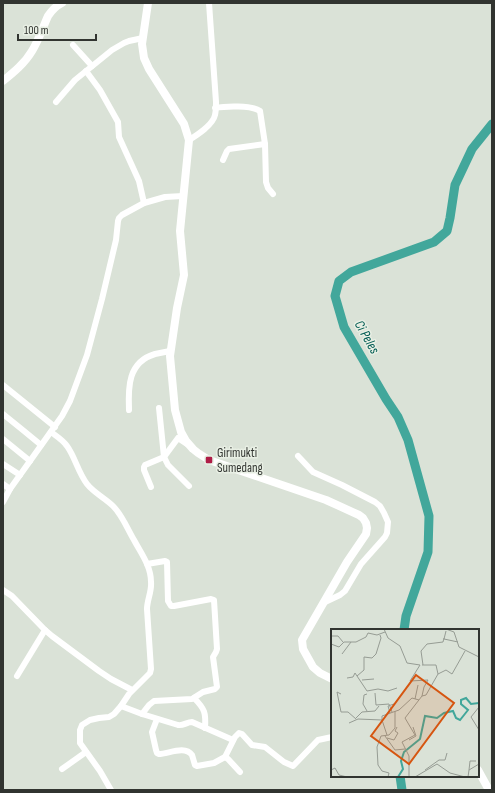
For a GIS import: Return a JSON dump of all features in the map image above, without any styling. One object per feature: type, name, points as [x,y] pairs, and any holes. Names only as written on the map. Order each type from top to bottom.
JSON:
[{"type":"main road","points":[[3,81],[13,73],[34,49],[48,16],[62,3]]},
{"type":"main road","points":[[148,3],[143,38],[143,54],[146,63],[184,124],[189,140],[180,234],[184,275],[170,351],[176,418],[180,432],[188,444],[209,460],[326,500],[351,510],[363,518],[367,525],[366,534],[347,562],[302,640],[304,652],[313,667],[320,673],[331,678]]},
{"type":"main road","points":[[479,772],[489,790]]},
{"type":"street","points":[[189,140],[201,132],[213,119],[216,108],[209,3]]},
{"type":"street","points":[[56,102],[75,80],[112,50],[129,41],[143,38]]},
{"type":"street","points":[[73,45],[92,66]]},
{"type":"street","points":[[86,71],[100,90],[118,122],[119,136],[139,181],[144,203]]},
{"type":"street","points":[[216,108],[233,106],[259,109],[265,144],[266,182],[268,188],[273,194]]},
{"type":"street","points":[[223,160],[229,149],[265,144]]},
{"type":"street","points":[[3,502],[10,489],[62,416],[70,401],[87,355],[102,299],[116,240],[118,220],[122,215],[144,203],[165,197],[183,196]]},
{"type":"street","points":[[129,410],[128,395],[130,382],[135,367],[150,356],[170,351]]},
{"type":"street","points":[[3,385],[53,429],[70,450],[80,472],[89,486],[114,507],[126,525],[147,564],[151,576],[152,583],[147,604],[151,668],[150,673],[132,690],[114,714],[109,717],[85,722],[80,730],[80,743],[100,771],[111,790]]},
{"type":"street","points":[[159,408],[164,457],[168,465],[189,486]]},
{"type":"street","points":[[3,414],[41,445]]},
{"type":"street","points":[[151,487],[144,470],[147,463],[164,457],[178,438],[188,444]]},
{"type":"street","points":[[3,439],[30,460]]},
{"type":"street","points":[[298,456],[313,472],[375,502],[382,509],[388,522],[385,537],[362,564],[345,592],[323,603]]},
{"type":"street","points":[[3,464],[20,475]]},
{"type":"street","points":[[3,484],[10,489]]},
{"type":"street","points":[[142,714],[149,704],[154,701],[190,699],[203,692],[217,688],[213,657],[217,649],[213,599],[171,606],[168,601],[167,562],[147,564]]},
{"type":"street","points":[[3,590],[12,596],[45,630],[99,671],[132,690]]},
{"type":"street","points":[[17,676],[45,630]]},
{"type":"street","points":[[194,698],[199,703],[206,716],[205,728]]},
{"type":"street","points":[[121,706],[181,726],[192,722],[233,740]]},
{"type":"street","points":[[157,719],[152,732],[157,753],[179,751],[188,752],[192,755],[195,765],[197,766],[214,763],[224,757],[236,735],[239,733],[242,734],[252,745],[265,747],[284,762],[293,766],[318,740],[331,737]]},
{"type":"street","points":[[62,769],[86,752]]},
{"type":"street","points":[[224,757],[228,759],[240,772]]},
{"type":"waterway","name":"Ci Peles","points":[[404,629],[406,616],[428,552],[429,516],[408,440],[398,417],[344,327],[335,296],[339,281],[351,272],[434,242],[447,231],[455,185],[472,149],[492,124]]},
{"type":"waterway","name":"Ci Peles","points":[[400,777],[402,790]]},
{"type":"place","name":"Girimukti Sumedang","points":[[209,460]]}]
